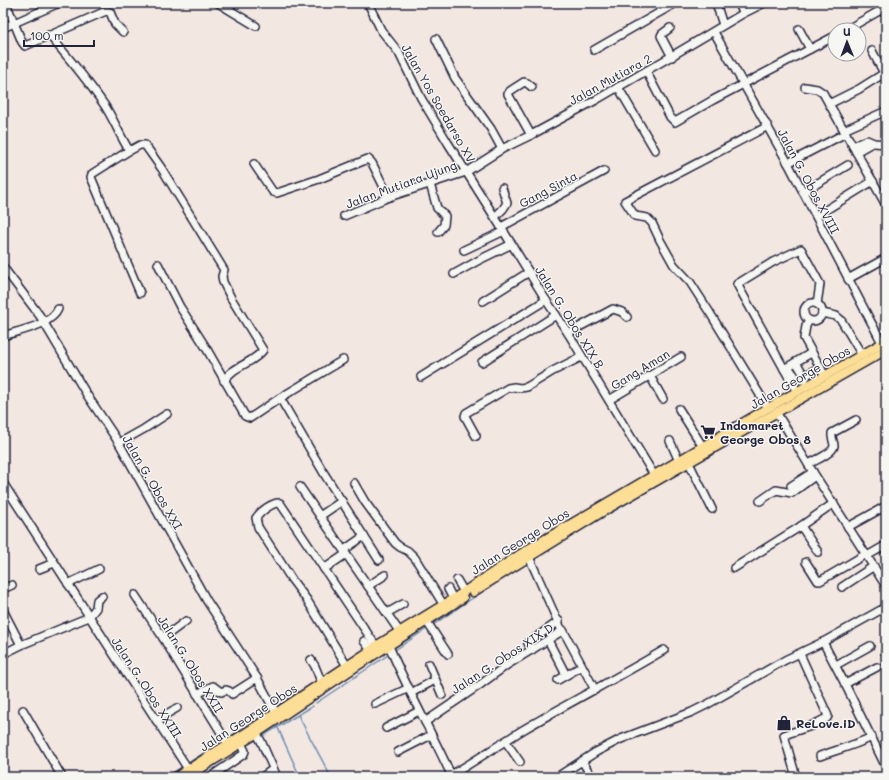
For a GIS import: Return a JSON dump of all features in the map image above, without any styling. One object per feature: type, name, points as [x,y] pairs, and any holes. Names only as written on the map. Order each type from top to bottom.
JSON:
[{"type":"main road","name":"Jalan George Obos","points":[[176,777],[231,753],[257,735],[276,713],[399,631],[453,599],[525,551],[703,447],[766,407],[825,376],[861,353],[884,345]]},
{"type":"main road","name":"Jalan George Obos","points":[[187,773],[215,766],[231,753],[357,666],[529,557],[602,512],[776,412],[884,345]]},
{"type":"street","points":[[6,3],[25,46],[108,11],[110,12],[115,24],[123,32]]},
{"type":"street","points":[[3,28],[59,3]]},
{"type":"street","points":[[218,3],[256,26]]},
{"type":"street","name":"Jalan Yos Soedarso XV","points":[[368,3],[381,30],[399,53],[421,98],[466,172]]},
{"type":"street","points":[[594,50],[676,3]]},
{"type":"street","points":[[716,3],[724,25]]},
{"type":"street","points":[[738,3],[744,13]]},
{"type":"street","name":"Jalan Mutiara 2","points":[[466,172],[502,149],[531,135],[672,57],[744,13],[764,3]]},
{"type":"street","points":[[862,22],[885,11]]},
{"type":"street","points":[[670,28],[661,35],[672,57]]},
{"type":"street","points":[[799,29],[810,49]]},
{"type":"street","name":"Jalan G. Obos XVIII","points":[[714,32],[768,126],[884,345]]},
{"type":"street","points":[[50,35],[106,108],[130,150]]},
{"type":"street","points":[[436,39],[455,78],[491,129],[502,149]]},
{"type":"street","points":[[646,71],[670,117],[675,122],[827,40]]},
{"type":"street","points":[[829,104],[882,76],[883,71],[872,51]]},
{"type":"street","points":[[531,135],[508,94],[524,82],[532,87]]},
{"type":"street","points":[[618,87],[655,150]]},
{"type":"street","points":[[805,87],[820,91],[829,104],[886,205]]},
{"type":"street","points":[[788,163],[886,111]]},
{"type":"street","points":[[766,407],[690,282],[674,265],[652,223],[647,218],[635,216],[625,201],[768,126]]},
{"type":"street","points":[[855,149],[872,143],[886,144]]},
{"type":"street","points":[[140,293],[92,174],[130,150],[140,145],[145,145],[162,169],[224,270],[222,278],[226,287],[263,349],[262,353],[228,374],[224,381]]},
{"type":"street","points":[[254,164],[273,192],[277,193],[319,179],[368,159],[372,163],[389,197]]},
{"type":"street","points":[[803,192],[848,165]]},
{"type":"street","name":"Jalan Mutiara Ujung","points":[[344,216],[389,197],[466,172]]},
{"type":"street","name":"Jalan G. Obos XIX B","points":[[466,172],[568,333],[581,357],[654,475]]},
{"type":"street","name":"Gang Sinta","points":[[464,250],[604,172]]},
{"type":"street","points":[[816,216],[873,181]]},
{"type":"street","points":[[430,184],[437,208],[445,216],[444,225],[438,232]]},
{"type":"street","points":[[495,217],[507,203],[502,188]]},
{"type":"street","points":[[454,274],[512,244]]},
{"type":"street","points":[[796,390],[786,368],[737,284],[799,248],[802,249],[820,284],[817,304]]},
{"type":"street","points":[[848,279],[886,258]]},
{"type":"street","points":[[158,264],[180,307],[205,346],[224,381],[247,418],[255,415],[343,360]]},
{"type":"street","name":"Jalan G. Obos XXI","points":[[3,266],[44,322],[87,395],[119,444],[207,601],[257,678],[276,713]]},
{"type":"street","points":[[482,301],[529,272]]},
{"type":"street","points":[[421,377],[546,300]]},
{"type":"street","points":[[810,304],[817,304],[821,308],[822,313],[819,319],[813,321],[809,320],[805,315],[805,308],[810,304]]},
{"type":"street","points":[[3,336],[44,322],[54,315],[58,309]]},
{"type":"street","points":[[568,333],[613,309],[622,312],[627,316]]},
{"type":"street","points":[[822,313],[836,316],[841,320],[861,353]]},
{"type":"street","points":[[482,362],[556,315]]},
{"type":"street","points":[[809,320],[806,326],[804,338],[825,376]]},
{"type":"street","points":[[786,368],[812,353]]},
{"type":"street","points":[[476,436],[465,416],[466,413],[508,388],[527,387],[553,371],[581,357]]},
{"type":"street","name":"Gang Aman","points":[[609,400],[681,357]]},
{"type":"street","points":[[796,362],[803,374],[808,374]]},
{"type":"street","points":[[786,368],[798,380],[804,380],[808,374],[820,367]]},
{"type":"street","points":[[650,376],[663,399]]},
{"type":"street","points":[[280,398],[325,475],[379,560]]},
{"type":"street","points":[[679,409],[703,447]]},
{"type":"street","points":[[776,412],[886,586]]},
{"type":"street","points":[[119,444],[167,414]]},
{"type":"street","points":[[808,464],[830,453],[834,445],[831,436],[832,433],[856,420]]},
{"type":"street","points":[[670,441],[679,461]]},
{"type":"street","points":[[689,463],[712,509]]},
{"type":"street","points":[[790,486],[814,474]]},
{"type":"street","points":[[760,501],[776,490],[792,493],[814,474]]},
{"type":"street","name":"Jalan G. Obos XXIII","points":[[3,483],[156,720],[187,773]]},
{"type":"street","points":[[354,483],[365,502],[395,543],[408,551],[415,558],[443,604]]},
{"type":"street","points":[[300,487],[399,631]]},
{"type":"street","points":[[320,516],[342,501]]},
{"type":"street","points":[[347,666],[307,600],[292,580],[258,527],[256,518],[258,515],[275,503],[280,503],[374,648]]},
{"type":"street","points":[[734,568],[801,526],[834,503]]},
{"type":"street","points":[[848,527],[886,506]]},
{"type":"street","points":[[801,526],[818,552]]},
{"type":"street","points":[[324,569],[364,536]]},
{"type":"street","points":[[806,562],[820,581],[886,545]]},
{"type":"street","name":"Jalan G. Obos XIX D","points":[[425,722],[507,665],[563,630],[529,557]]},
{"type":"street","points":[[39,569],[54,562]]},
{"type":"street","points":[[842,587],[874,566]]},
{"type":"street","points":[[68,584],[99,569]]},
{"type":"street","points":[[368,586],[385,575]]},
{"type":"street","points":[[457,580],[464,592]]},
{"type":"street","points":[[3,589],[12,585]]},
{"type":"street","points":[[448,589],[453,599]]},
{"type":"street","name":"Jalan G. Obos XXII","points":[[135,595],[163,638],[231,753]]},
{"type":"street","points":[[3,654],[20,645],[89,617],[95,610],[97,600],[102,596]]},
{"type":"street","points":[[387,612],[403,604]]},
{"type":"street","points":[[557,777],[621,739],[692,712],[886,607]]},
{"type":"street","points":[[3,610],[20,645]]},
{"type":"street","points":[[163,638],[186,621]]},
{"type":"street","points":[[532,650],[528,644],[558,621]]},
{"type":"street","points":[[427,622],[448,654]]},
{"type":"street","points":[[563,630],[595,690]]},
{"type":"street","points":[[548,640],[566,675]]},
{"type":"street","points":[[364,641],[374,648]]},
{"type":"street","points":[[823,642],[836,665],[886,767]]},
{"type":"street","points":[[389,646],[451,776],[525,729],[664,650]]},
{"type":"street","points":[[836,665],[870,646]]},
{"type":"street","points":[[796,777],[784,735],[811,726],[828,717],[800,654]]},
{"type":"street","points":[[311,660],[317,667],[319,679],[322,682]]},
{"type":"street","points":[[429,664],[442,695]]},
{"type":"street","points":[[845,684],[877,667]]},
{"type":"street","points":[[558,680],[577,669]]},
{"type":"street","points":[[197,694],[213,686],[222,692],[228,690],[232,694],[257,678]]},
{"type":"street","points":[[375,704],[435,680]]},
{"type":"street","points":[[156,720],[177,708]]},
{"type":"street","points":[[23,710],[62,777]]},
{"type":"street","points":[[386,728],[419,711]]},
{"type":"street","points":[[257,735],[277,777]]},
{"type":"street","points":[[398,752],[431,735]]},
{"type":"street","points":[[820,756],[847,746],[860,747],[872,737]]},
{"type":"street","points":[[506,742],[520,762]]},
{"type":"street","points":[[210,777],[215,766],[231,753],[245,753],[243,745]]},
{"type":"street","points":[[582,761],[592,777]]},
{"type":"street","points":[[262,777],[273,769]]},
{"type":"waterway","points":[[693,465],[754,430]]},
{"type":"waterway","points":[[586,527],[688,468]]},
{"type":"waterway","points":[[572,519],[649,473]]},
{"type":"waterway","points":[[433,625],[489,587]]},
{"type":"waterway","points":[[395,650],[428,628]]},
{"type":"waterway","points":[[316,703],[388,655]]},
{"type":"waterway","points":[[277,706],[313,684]]},
{"type":"waterway","points":[[261,737],[313,706]]},
{"type":"waterway","points":[[228,738],[271,711]]},
{"type":"waterway","points":[[298,715],[331,777]]},
{"type":"waterway","points":[[278,728],[300,777]]},
{"type":"waterway","points":[[245,746],[258,739]]},
{"type":"waterway","points":[[188,763],[222,742]]},
{"type":"waterway","points":[[196,777],[240,748]]},
{"type":"waterway","points":[[166,777],[182,767]]},
{"type":"place","name":"Indomaret George Obos 8","points":[[708,432]]},
{"type":"place","name":"ReLove.iD","points":[[784,723]]}]
